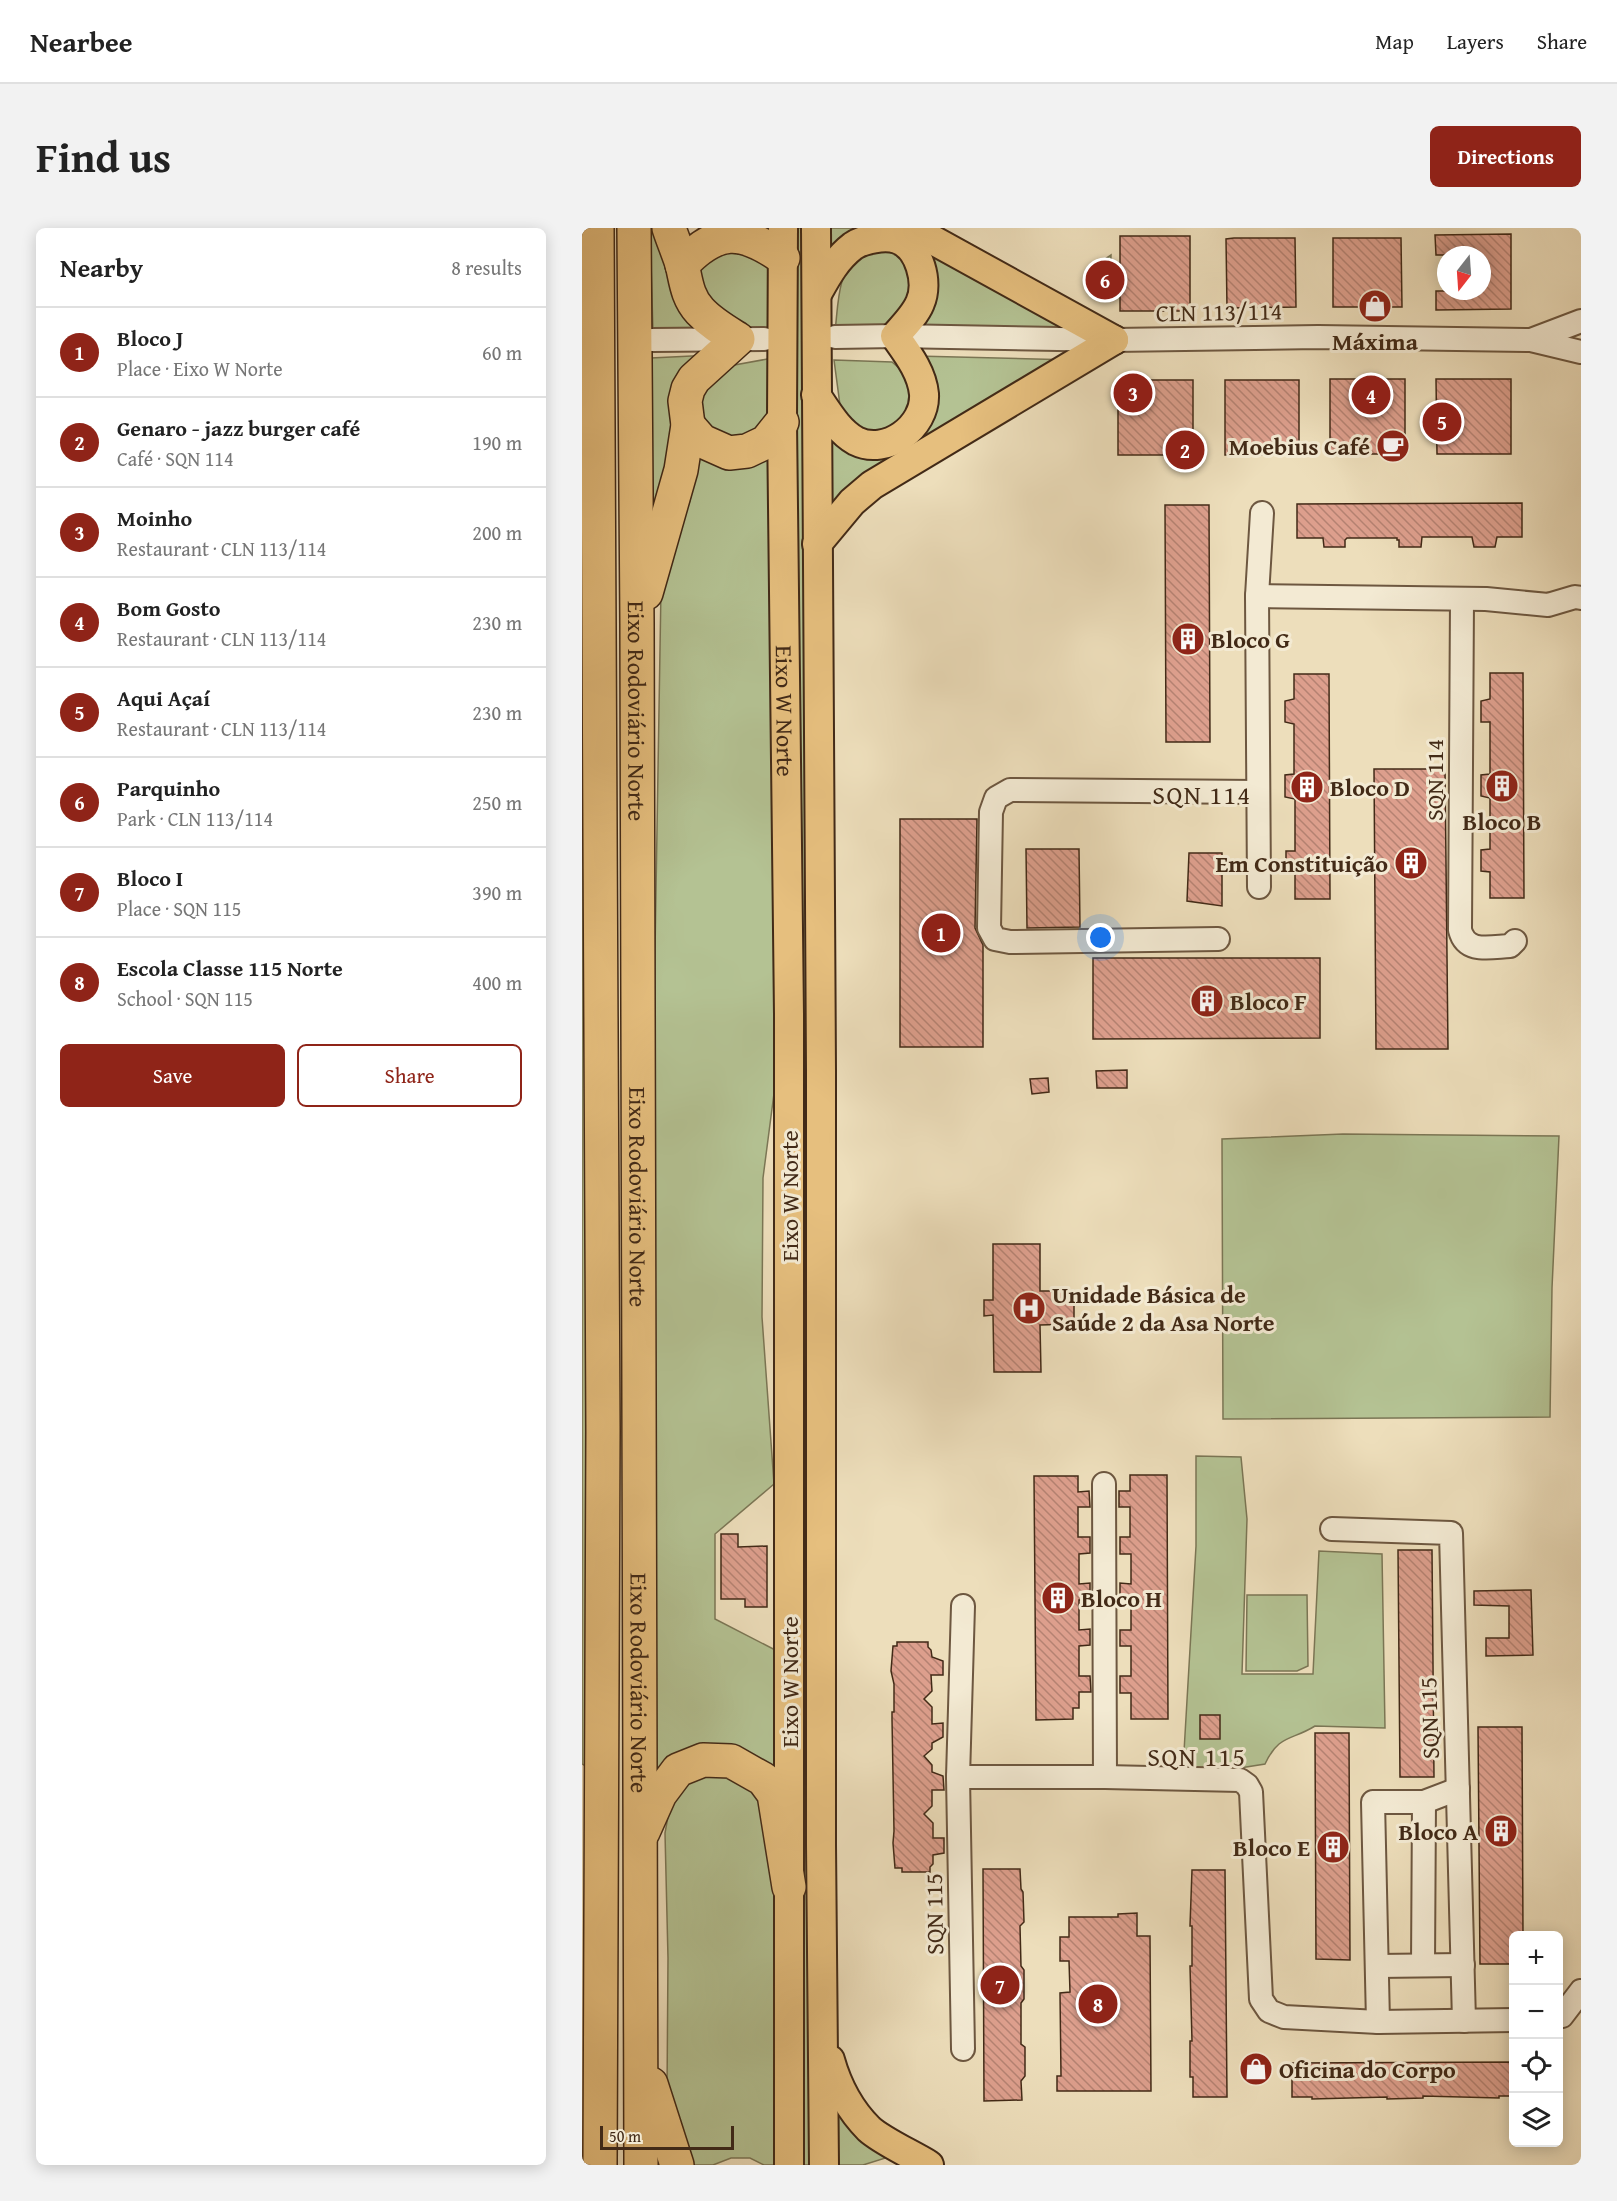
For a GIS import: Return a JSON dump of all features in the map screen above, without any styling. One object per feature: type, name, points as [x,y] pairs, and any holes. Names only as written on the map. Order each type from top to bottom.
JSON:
[{"type":"highway","name":"Eixo Rodoviário Norte","points":[[597,228],[603,1407],[592,1798],[600,2165]]},
{"type":"highway","name":"Eixo Rodoviário Norte","points":[[634,228],[641,2165]]},
{"type":"highway","points":[[637,624],[681,470],[688,425],[685,400],[694,378],[751,339],[699,310],[684,281],[682,265],[669,228]]},
{"type":"highway","points":[[682,265],[706,240],[722,233],[751,237],[764,243],[783,243]]},
{"type":"highway","points":[[688,425],[702,441],[729,453],[747,451],[766,442],[782,422]]},
{"type":"highway","points":[[582,566],[599,604]]},
{"type":"highway","points":[[640,1839],[660,1794],[678,1770],[703,1760],[731,1761],[763,1779],[774,1794],[789,1887]]},
{"type":"highway","points":[[640,2048],[677,2165]]},
{"type":"highway","points":[[582,2128],[599,2079]]},
{"type":"main road","name":"Eixo W Norte","points":[[816,228],[824,2165]]},
{"type":"main road","points":[[911,228],[1114,340]]},
{"type":"main road","points":[[816,395],[842,430],[856,441],[871,445],[886,443],[900,438],[914,425],[921,412],[924,395],[915,366],[895,336],[920,304],[924,279],[917,259],[907,245],[897,239],[871,239],[855,245],[830,270],[817,294]]},
{"type":"main road","name":"Eixo W Norte","points":[[783,243],[782,422],[788,858],[789,2165]]},
{"type":"main road","points":[[817,544],[852,502],[872,485],[1114,340]]},
{"type":"main road","points":[[824,2041],[834,2075],[849,2104],[870,2130],[929,2165]]},
{"type":"street","name":"CLN 113/114","points":[[1531,340],[1581,321]]},
{"type":"street","name":"CLN 113/114","points":[[835,337],[1114,340],[1318,337],[1531,340],[1581,352]]},
{"type":"street","points":[[652,340],[751,339]]},
{"type":"street","points":[[1259,887],[1257,596],[1262,513]]},
{"type":"street","points":[[1257,596],[1462,600],[1486,598],[1554,604],[1580,601]]},
{"type":"street","name":"SQN 114","points":[[1462,600],[1460,930],[1462,939],[1474,946],[1510,946],[1515,941]]},
{"type":"street","points":[[1218,939],[1010,942],[995,939],[989,928],[991,812],[996,798],[1010,790],[1258,792]]},
{"type":"street","points":[[1104,1484],[1105,1777]]},
{"type":"street","name":"SQN 115","points":[[1332,1529],[1451,1533],[1464,2021]]},
{"type":"street","name":"SQN 115","points":[[963,1606],[958,1778],[963,2049]]},
{"type":"street","points":[[958,1778],[1105,1777],[1240,1780],[1251,1792],[1261,1999],[1269,2011],[1284,2017],[1378,2022],[1509,2020]]},
{"type":"street","points":[[1378,2022],[1373,1802],[1424,1802],[1458,1789]]},
{"type":"street","points":[[1423,1965],[1424,1802]]},
{"type":"street","points":[[1377,1966],[1463,1965]]},
{"type":"street","points":[[1571,2017],[1581,1991]]},
{"type":"green space","points":[[650,228],[663,228],[719,334],[653,333]]},
{"type":"green space","points":[[793,228],[807,228],[816,2165],[802,2165]]},
{"type":"green space","points":[[825,228],[896,228],[1074,328],[915,331],[910,242],[831,258]]},
{"type":"green space","points":[[891,248],[919,278],[897,326],[835,331],[840,290],[846,270],[859,257]]},
{"type":"green space","points":[[709,250],[764,255],[771,274],[770,334],[741,327],[698,294],[695,268]]},
{"type":"green space","points":[[1111,255],[1110,290],[1088,270]]},
{"type":"green space","points":[[712,355],[653,536],[651,358]]},
{"type":"green space","points":[[916,356],[1073,360],[828,522],[827,420],[906,445]]},
{"type":"green space","points":[[773,358],[771,418],[748,443],[702,432],[698,404],[704,388],[729,366]]},
{"type":"green space","points":[[834,360],[892,362],[907,375],[916,408],[883,437],[846,423],[840,405]]},
{"type":"green space","points":[[775,444],[776,1078],[763,1178],[762,1317],[774,1484],[715,1534],[715,1619],[781,1653],[780,1781],[758,1762],[656,1781],[653,1073],[661,589],[673,538],[690,501],[698,445]]},
{"type":"green space","points":[[582,834],[587,929],[592,1770],[582,1764]]},
{"type":"green space","points":[[1343,1134],[1559,1136],[1552,1288],[1550,1417],[1223,1419],[1222,1139]]},
{"type":"green space","points":[[1196,1456],[1241,1457],[1247,1519],[1242,1674],[1313,1674],[1319,1551],[1382,1554],[1385,1728],[1315,1726],[1286,1739],[1275,1748],[1265,1764],[1240,1768],[1183,1769],[1196,1546]]},
{"type":"green space","points":[[1247,1595],[1307,1595],[1308,1666],[1297,1671],[1246,1671]]},
{"type":"green space","points":[[716,1768],[759,1788],[776,1891],[781,2165],[764,2165],[750,2158],[731,2158],[713,2165],[688,2165],[667,2093],[668,1958],[665,1833],[671,1800],[681,1786]]},
{"type":"green space","points":[[837,2100],[892,2156],[863,2165],[837,2165]]},
{"type":"building","points":[[1511,234],[1511,309],[1436,310],[1436,291],[1437,300],[1491,300],[1491,246],[1437,246],[1436,255],[1435,235]]},
{"type":"building","points":[[1120,236],[1190,236],[1190,311],[1120,311]]},
{"type":"building","points":[[1295,238],[1296,307],[1227,308],[1226,239]]},
{"type":"building","points":[[1333,238],[1401,238],[1402,307],[1333,307]]},
{"type":"building","points":[[1330,379],[1405,379],[1405,454],[1330,454]]},
{"type":"building","points":[[1436,379],[1511,379],[1511,454],[1437,454]]},
{"type":"building","points":[[1118,380],[1193,380],[1193,455],[1118,455]]},
{"type":"building","points":[[1225,380],[1299,380],[1299,455],[1225,455]]},
{"type":"building","points":[[1522,503],[1522,537],[1497,537],[1495,547],[1474,547],[1472,537],[1422,537],[1421,547],[1399,547],[1397,538],[1347,538],[1345,547],[1324,547],[1323,538],[1297,538],[1297,504]]},
{"type":"building","name":"Bloco G","points":[[1165,505],[1209,505],[1210,742],[1166,742]]},
{"type":"building","name":"Bloco B","points":[[1490,673],[1523,673],[1524,898],[1490,898],[1490,872],[1481,871],[1481,850],[1490,849],[1490,798],[1481,796],[1481,775],[1490,774],[1490,722],[1481,722],[1481,701],[1490,699]]},
{"type":"building","name":"Bloco D","points":[[1294,674],[1329,674],[1330,899],[1295,899],[1295,872],[1286,872],[1286,851],[1295,851],[1295,799],[1285,797],[1285,775],[1294,774],[1294,724],[1285,722],[1285,701],[1294,699]]},
{"type":"building","name":"Em Constituição","points":[[1374,769],[1445,769],[1448,1049],[1376,1049]]},
{"type":"building","points":[[900,819],[977,819],[975,928],[983,945],[983,1047],[900,1047]]},
{"type":"building","points":[[1026,849],[1079,849],[1080,927],[1027,928]]},
{"type":"building","points":[[1189,853],[1222,853],[1222,906],[1187,901]]},
{"type":"building","name":"Bloco F","points":[[1093,958],[1320,958],[1320,1038],[1093,1039]]},
{"type":"building","points":[[1127,1070],[1127,1088],[1097,1088],[1096,1071]]},
{"type":"building","points":[[1048,1078],[1049,1092],[1032,1094],[1030,1079]]},
{"type":"building","name":"Unidade Básica de Saúde 2 da Asa Norte","points":[[993,1244],[1040,1244],[1040,1291],[1074,1291],[1074,1324],[1040,1325],[1041,1372],[994,1372],[993,1315],[984,1316],[984,1300],[993,1300]]},
{"type":"building","points":[[1130,1475],[1167,1475],[1168,1719],[1131,1719],[1131,1693],[1120,1693],[1120,1676],[1131,1676],[1131,1646],[1120,1646],[1120,1630],[1131,1630],[1131,1600],[1120,1600],[1120,1583],[1131,1584],[1131,1554],[1120,1554],[1120,1537],[1130,1537],[1130,1507],[1119,1507],[1119,1491],[1130,1491]]},
{"type":"building","name":"Bloco H","points":[[1034,1476],[1078,1476],[1078,1492],[1089,1491],[1090,1507],[1078,1507],[1078,1537],[1090,1537],[1090,1553],[1079,1554],[1079,1584],[1090,1583],[1090,1600],[1079,1600],[1079,1630],[1090,1629],[1090,1645],[1079,1646],[1079,1676],[1090,1676],[1091,1692],[1079,1692],[1079,1708],[1073,1708],[1073,1719],[1036,1720]]},
{"type":"building","points":[[721,1534],[738,1534],[738,1547],[767,1546],[767,1607],[745,1607],[745,1599],[721,1599]]},
{"type":"building","points":[[1398,1550],[1432,1550],[1434,1777],[1400,1777]]},
{"type":"building","points":[[1531,1590],[1533,1655],[1486,1656],[1486,1638],[1509,1638],[1509,1606],[1474,1605],[1474,1591]]},
{"type":"building","points":[[897,1642],[928,1642],[932,1657],[943,1661],[943,1675],[931,1675],[932,1691],[924,1699],[932,1707],[932,1724],[943,1723],[943,1737],[932,1743],[932,1749],[924,1756],[932,1765],[932,1772],[943,1776],[944,1790],[932,1790],[932,1806],[924,1814],[933,1823],[933,1838],[944,1838],[944,1853],[933,1855],[930,1872],[902,1872],[902,1868],[895,1868],[892,1719],[894,1684],[891,1671],[893,1646],[897,1646]]},
{"type":"building","points":[[1200,1715],[1220,1715],[1220,1739],[1200,1739]]},
{"type":"building","name":"Bloco A","points":[[1478,1727],[1522,1727],[1523,1931],[1509,1931],[1509,1964],[1480,1964]]},
{"type":"building","name":"Bloco E","points":[[1315,1733],[1349,1733],[1350,1960],[1316,1959]]},
{"type":"building","points":[[983,1869],[1020,1869],[1024,1922],[1020,1926],[1021,1966],[1024,1970],[1021,2044],[1025,2047],[1025,2076],[1021,2081],[1022,2100],[984,2101]]},
{"type":"building","points":[[1192,1870],[1225,1870],[1227,2097],[1193,2097],[1193,2077],[1190,2077]]},
{"type":"building","points":[[1137,1913],[1137,1936],[1150,1936],[1151,2091],[1057,2091],[1057,2076],[1061,2076],[1060,1993],[1070,1992],[1069,1961],[1060,1961],[1060,1937],[1069,1937],[1069,1917],[1118,1917],[1118,1914]]},
{"type":"building","points":[[1509,2062],[1509,2096],[1499,2096],[1499,2098],[1423,2096],[1423,2098],[1387,2099],[1387,2097],[1312,2099],[1312,2097],[1292,2097],[1292,2063]]},
{"type":"place","name":"Parquinho","points":[[1105,280]]},
{"type":"place","name":"Máxima","points":[[1375,306]]},
{"type":"place","name":"Moinho","points":[[1133,393]]},
{"type":"place","name":"Bom Gosto","points":[[1371,395]]},
{"type":"place","name":"Aqui Açaí","points":[[1442,422]]},
{"type":"place","name":"Moebius Café","points":[[1393,446]]},
{"type":"place","name":"Genaro - jazz burger café","points":[[1185,450]]},
{"type":"place","name":"Bloco G","points":[[1188,639]]},
{"type":"place","name":"Bloco B","points":[[1502,786]]},
{"type":"place","name":"Bloco D","points":[[1307,787]]},
{"type":"place","name":"Em Constituição","points":[[1411,863]]},
{"type":"place","name":"Bloco J","points":[[941,933]]},
{"type":"place","name":"Bloco F","points":[[1207,1001]]},
{"type":"place","name":"Unidade Básica de Saúde 2 da Asa Norte","points":[[1029,1308]]},
{"type":"place","name":"Bloco H","points":[[1058,1598]]},
{"type":"place","name":"Bloco A","points":[[1501,1831]]},
{"type":"place","name":"Bloco E","points":[[1333,1847]]},
{"type":"place","name":"Bloco I","points":[[1000,1985]]},
{"type":"place","name":"Escola Classe 115 Norte","points":[[1098,2004]]},
{"type":"place","name":"Oficina do Corpo","points":[[1256,2069]]},
{"type":"district","name":"SQN 114","points":[[1202,794]]},
{"type":"district","name":"SQN 115","points":[[1197,1756]]}]
